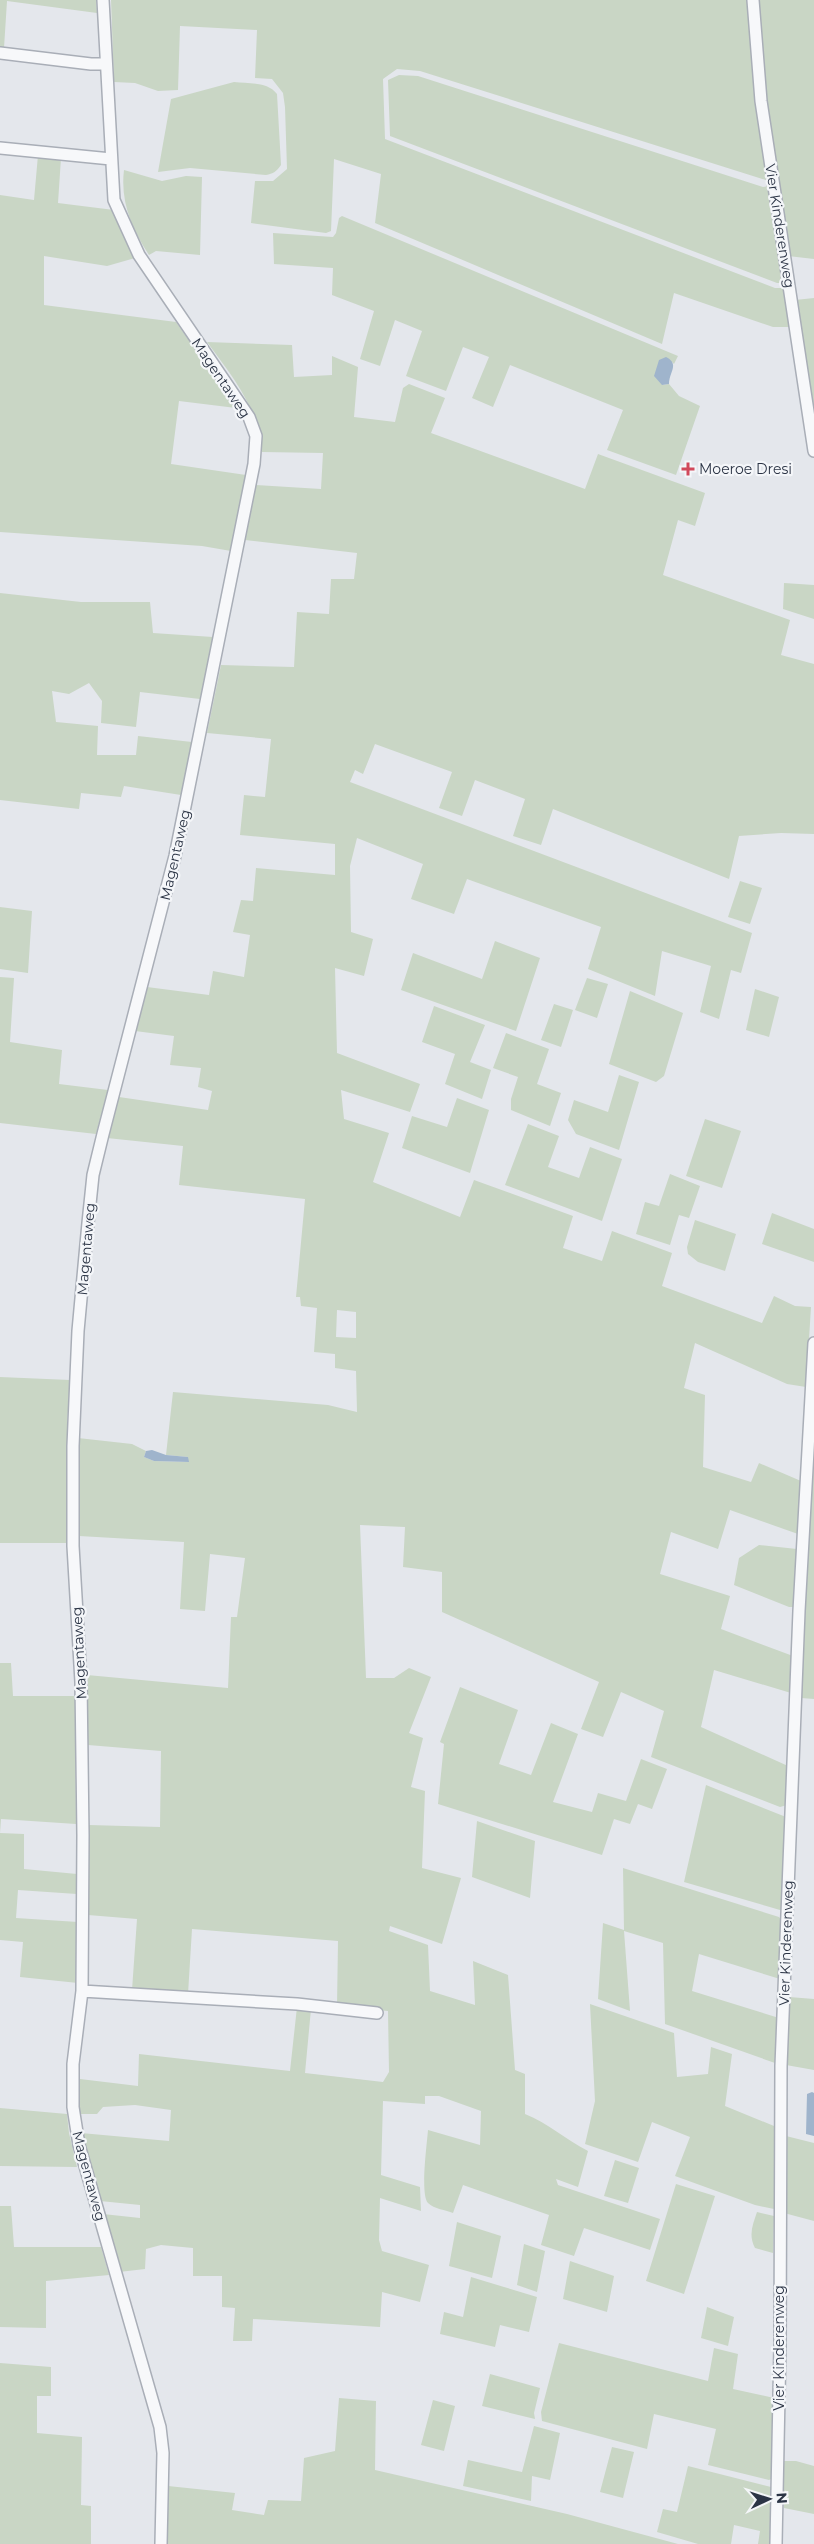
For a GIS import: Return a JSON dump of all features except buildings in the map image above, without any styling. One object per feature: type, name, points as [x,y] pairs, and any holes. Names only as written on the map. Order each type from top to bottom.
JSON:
[{"type":"street","name":"Magentaweg","points":[[103,0],[114,200],[128,234],[181,319],[249,416],[256,436],[256,450],[175,856],[93,1175],[78,1331],[73,1446],[74,1546],[82,1730],[82,1991],[73,2064],[73,2107],[76,2131],[160,2427],[163,2453],[161,2544]]},
{"type":"street","name":"Vier Kinderenweg","points":[[753,0],[761,101],[814,450]]},
{"type":"street","points":[[0,52],[91,64],[106,64]]},
{"type":"street","points":[[0,148],[111,159]]},
{"type":"street","name":"Vier Kinderenweg","points":[[776,2544],[780,2346],[781,2066],[799,1611],[814,1343]]},
{"type":"street","points":[[82,1991],[297,2004],[377,2013]]},
{"type":"green space","points":[[0,0],[96,0],[97,13],[7,1],[4,48],[0,48]]},
{"type":"green space","points":[[111,0],[749,0],[769,181],[420,71],[397,69],[383,79],[385,139],[775,288],[784,288],[790,327],[773,327],[674,293],[662,344],[375,223],[381,174],[334,159],[331,231],[326,233],[251,223],[255,181],[273,181],[287,169],[283,93],[272,79],[255,78],[257,30],[180,26],[178,90],[158,91],[135,83],[114,82]]},
{"type":"green space","points":[[759,0],[814,0],[814,259],[788,256],[761,69]]},
{"type":"green space","points":[[399,75],[418,76],[763,187],[769,186],[783,283],[777,283],[390,136],[388,80]]},
{"type":"green space","points":[[234,82],[263,85],[277,94],[281,165],[278,169],[266,175],[190,168],[158,172],[171,99]]},
{"type":"green space","points":[[38,155],[61,158],[58,203],[114,210],[135,258],[107,266],[44,256],[44,305],[176,322],[236,408],[179,401],[171,464],[246,475],[231,551],[202,546],[0,532],[0,195],[34,200]]},
{"type":"green space","points":[[124,170],[162,181],[186,176],[202,177],[200,255],[156,251],[149,255],[137,235],[129,215],[124,193]]},
{"type":"green space","points":[[342,216],[678,356],[674,364],[672,362],[662,385],[669,384],[679,396],[700,406],[676,475],[607,450],[623,410],[510,365],[493,407],[472,398],[489,357],[463,347],[446,391],[406,376],[422,331],[395,320],[380,366],[360,359],[374,311],[332,295],[333,268],[274,264],[273,233],[333,237],[336,233],[339,218]]},
{"type":"green space","points":[[814,298],[814,427],[795,300]]},
{"type":"green space","points":[[207,342],[292,345],[294,377],[332,375],[332,356],[358,367],[354,417],[395,422],[403,388],[409,384],[445,398],[431,433],[585,489],[598,454],[705,493],[695,526],[678,520],[663,575],[790,620],[781,655],[814,664],[814,834],[781,833],[739,836],[729,879],[553,809],[541,845],[513,836],[525,799],[475,780],[462,816],[439,808],[452,772],[375,744],[363,774],[355,770],[350,782],[752,933],[741,973],[731,970],[719,1019],[700,1012],[711,966],[662,951],[655,996],[588,969],[601,927],[467,879],[454,914],[411,899],[423,864],[357,838],[350,866],[351,932],[373,939],[364,976],[335,968],[337,1053],[420,1084],[410,1112],[341,1090],[344,1119],[389,1133],[373,1182],[460,1217],[474,1180],[573,1216],[563,1248],[602,1261],[612,1231],[672,1253],[662,1286],[762,1323],[774,1296],[795,1306],[811,1307],[806,1387],[787,1384],[695,1343],[684,1388],[705,1395],[703,1467],[751,1482],[759,1463],[801,1481],[798,1534],[730,1510],[718,1549],[671,1532],[660,1574],[730,1596],[721,1629],[793,1656],[791,1693],[714,1670],[701,1727],[788,1766],[787,1805],[780,1807],[651,1757],[664,1711],[621,1692],[603,1737],[581,1729],[599,1682],[442,1612],[442,1572],[403,1567],[405,1527],[360,1525],[366,1678],[394,1678],[409,1668],[431,1677],[409,1733],[423,1738],[411,1787],[425,1791],[422,1868],[461,1878],[442,1944],[390,1926],[389,1931],[428,1945],[430,1991],[475,2005],[473,1961],[508,1975],[515,2070],[525,2074],[525,2114],[588,2151],[578,2187],[556,2179],[558,2185],[660,2219],[650,2250],[584,2228],[574,2256],[541,2245],[549,2215],[463,2185],[453,2213],[433,2207],[428,2203],[424,2190],[428,2130],[480,2145],[481,2111],[439,2096],[425,2096],[425,2104],[383,2101],[381,2175],[420,2187],[421,2211],[380,2198],[379,2240],[382,2251],[429,2265],[420,2302],[382,2292],[380,2327],[253,2319],[252,2341],[233,2341],[235,2308],[222,2307],[222,2276],[193,2276],[193,2248],[161,2245],[146,2249],[145,2269],[119,2272],[103,2214],[140,2218],[140,2205],[100,2201],[81,2133],[169,2141],[171,2110],[135,2105],[103,2107],[97,2114],[79,2114],[80,2079],[138,2086],[139,2054],[290,2071],[297,2007],[311,2009],[305,2073],[383,2082],[389,2072],[388,2011],[337,2006],[338,1941],[192,1929],[188,1994],[132,1990],[137,1919],[88,1915],[89,1825],[160,1827],[161,1751],[88,1745],[87,1675],[228,1688],[231,1617],[237,1617],[245,1558],[210,1554],[205,1611],[180,1609],[184,1542],[79,1536],[78,1438],[132,1444],[146,1451],[144,1457],[154,1461],[188,1462],[188,1457],[166,1455],[173,1392],[328,1405],[357,1412],[356,1371],[335,1368],[335,1354],[314,1352],[317,1308],[301,1306],[300,1297],[296,1297],[305,1199],[179,1185],[183,1146],[107,1138],[119,1097],[208,1110],[212,1091],[198,1087],[201,1068],[170,1065],[174,1036],[135,1031],[147,987],[209,995],[213,971],[244,977],[250,935],[233,932],[241,900],[253,901],[256,868],[335,875],[335,844],[240,835],[244,795],[265,797],[271,739],[207,733],[221,665],[294,667],[297,612],[329,614],[331,579],[354,579],[357,553],[245,540],[256,485],[321,489],[323,453],[262,452],[260,436],[249,406],[234,380]],"holes":[[[337,1310],[356,1312],[356,1338],[336,1337]]]},
{"type":"green space","points":[[784,583],[814,585],[814,619],[783,609]]},
{"type":"green space","points":[[0,593],[81,602],[150,602],[153,633],[213,637],[200,699],[140,692],[136,727],[101,723],[102,701],[89,683],[69,694],[52,691],[56,722],[98,726],[97,755],[136,755],[138,736],[192,742],[181,795],[124,786],[121,797],[81,793],[79,809],[0,800]]},
{"type":"green space","points":[[740,881],[762,888],[750,924],[728,917]]},
{"type":"green space","points":[[0,907],[32,911],[28,973],[0,969]]},
{"type":"green space","points":[[495,941],[540,958],[516,1031],[401,990],[413,953],[482,979]]},
{"type":"green space","points":[[0,977],[14,978],[10,1042],[62,1050],[59,1084],[108,1090],[96,1134],[0,1123]]},
{"type":"green space","points":[[587,978],[608,984],[597,1018],[575,1010]]},
{"type":"green space","points":[[755,989],[779,997],[769,1037],[746,1030]]},
{"type":"green space","points":[[630,991],[683,1013],[664,1076],[656,1082],[609,1064]]},
{"type":"green space","points":[[554,1004],[573,1010],[561,1047],[541,1040]]},
{"type":"green space","points":[[434,1006],[485,1025],[470,1062],[491,1070],[482,1099],[445,1084],[455,1054],[422,1042]]},
{"type":"green space","points":[[506,1033],[549,1049],[537,1084],[561,1093],[550,1126],[511,1110],[511,1099],[518,1077],[493,1068]]},
{"type":"green space","points":[[619,1075],[639,1082],[619,1150],[576,1134],[568,1120],[574,1100],[608,1112]]},
{"type":"green space","points":[[457,1098],[489,1110],[470,1173],[402,1148],[412,1116],[447,1127]]},
{"type":"green space","points":[[705,1119],[741,1131],[722,1188],[686,1176]]},
{"type":"green space","points":[[528,1124],[559,1136],[548,1167],[579,1178],[590,1147],[622,1159],[602,1221],[505,1185]]},
{"type":"green space","points":[[670,1174],[700,1186],[689,1218],[679,1215],[670,1245],[636,1234],[645,1202],[659,1206]]},
{"type":"green space","points":[[772,1213],[814,1229],[814,1262],[762,1244]]},
{"type":"green space","points":[[695,1220],[736,1234],[725,1271],[698,1262],[688,1254],[687,1247]]},
{"type":"green space","points":[[0,1377],[70,1380],[67,1425],[67,1543],[0,1543]]},
{"type":"green space","points":[[814,1450],[814,1699],[801,1698]]},
{"type":"green space","points":[[759,1545],[797,1549],[793,1607],[734,1585],[739,1558]]},
{"type":"green space","points":[[0,1663],[11,1663],[13,1696],[75,1696],[76,1824],[1,1819],[0,1833]]},
{"type":"green space","points":[[460,1687],[518,1710],[499,1764],[531,1775],[551,1723],[578,1734],[553,1802],[592,1812],[598,1793],[626,1801],[641,1759],[667,1769],[652,1809],[638,1804],[630,1824],[614,1819],[602,1855],[438,1804],[444,1744],[440,1742]]},
{"type":"green space","points":[[706,1785],[786,1817],[783,1907],[780,1910],[684,1882]]},
{"type":"green space","points":[[477,1821],[535,1841],[530,1898],[472,1877]]},
{"type":"green space","points":[[0,1833],[24,1834],[24,1869],[77,1874],[77,1894],[18,1890],[16,1918],[78,1922],[78,1983],[20,1977],[23,1942],[0,1940]]},
{"type":"green space","points":[[623,1868],[779,1917],[782,1921],[780,1979],[699,1954],[692,1991],[779,2018],[777,2061],[775,2063],[665,2024],[663,1943],[624,1931],[630,2011],[598,1999],[603,1923],[624,1930]]},
{"type":"green space","points":[[789,1997],[814,1999],[814,2070],[786,2065]]},
{"type":"green space","points":[[590,2004],[674,2033],[677,2077],[708,2074],[711,2047],[732,2054],[725,2106],[774,2126],[774,2209],[755,2205],[675,2176],[690,2137],[652,2122],[638,2162],[585,2144],[595,2101]]},
{"type":"green space","points":[[0,2108],[67,2114],[69,2133],[77,2167],[0,2166]]},
{"type":"green space","points":[[786,2136],[814,2143],[814,2221],[784,2213]]},
{"type":"green space","points":[[615,2160],[639,2168],[628,2203],[604,2196]]},
{"type":"green space","points":[[676,2184],[715,2196],[684,2294],[646,2281]]},
{"type":"green space","points":[[0,2206],[11,2206],[14,2247],[101,2247],[109,2275],[46,2281],[46,2328],[0,2327]]},
{"type":"green space","points":[[757,2212],[774,2216],[773,2253],[755,2248],[753,2243],[752,2230]]},
{"type":"green space","points":[[457,2222],[501,2236],[492,2278],[449,2266]]},
{"type":"green space","points":[[524,2244],[545,2251],[537,2292],[517,2285]]},
{"type":"green space","points":[[570,2261],[614,2276],[607,2312],[563,2299]]},
{"type":"green space","points":[[471,2277],[537,2297],[529,2332],[500,2325],[495,2347],[440,2334],[444,2312],[463,2317]]},
{"type":"green space","points":[[707,2307],[734,2317],[728,2346],[701,2338]]},
{"type":"green space","points":[[559,2343],[708,2381],[714,2348],[738,2354],[733,2389],[774,2398],[773,2478],[769,2480],[708,2465],[716,2429],[654,2414],[647,2449],[542,2421],[541,2412]]},
{"type":"green space","points":[[0,2363],[51,2367],[51,2396],[37,2396],[37,2433],[82,2437],[81,2505],[91,2506],[91,2544],[0,2544]]},
{"type":"green space","points":[[490,2374],[540,2388],[534,2413],[535,2419],[482,2406]]},
{"type":"green space","points":[[339,2398],[376,2401],[375,2470],[567,2514],[678,2544],[166,2544],[168,2486],[235,2493],[232,2510],[264,2515],[268,2500],[301,2501],[304,2458],[335,2451]]},
{"type":"green space","points":[[433,2400],[455,2406],[444,2451],[421,2445]]},
{"type":"green space","points":[[534,2426],[560,2433],[550,2480],[532,2476],[531,2501],[463,2486],[468,2460],[522,2472]]},
{"type":"green space","points":[[612,2447],[634,2452],[623,2498],[600,2492]]},
{"type":"green space","points":[[782,2461],[796,2461],[814,2466],[814,2514],[784,2508]]},
{"type":"green space","points":[[688,2466],[771,2487],[771,2544],[758,2544],[760,2531],[734,2525],[731,2544],[698,2544],[657,2532],[663,2509],[677,2512]]},
{"type":"water","points":[[666,357],[672,362],[673,369],[669,384],[662,385],[654,376],[659,360]]},
{"type":"water","points":[[152,1450],[166,1455],[188,1457],[189,1462],[154,1461],[144,1457],[146,1451]]},
{"type":"water","points":[[814,2093],[814,2136],[806,2134],[807,2094]]},
{"type":"place","name":"Moeroe Dresi","points":[[688,469]]}]
